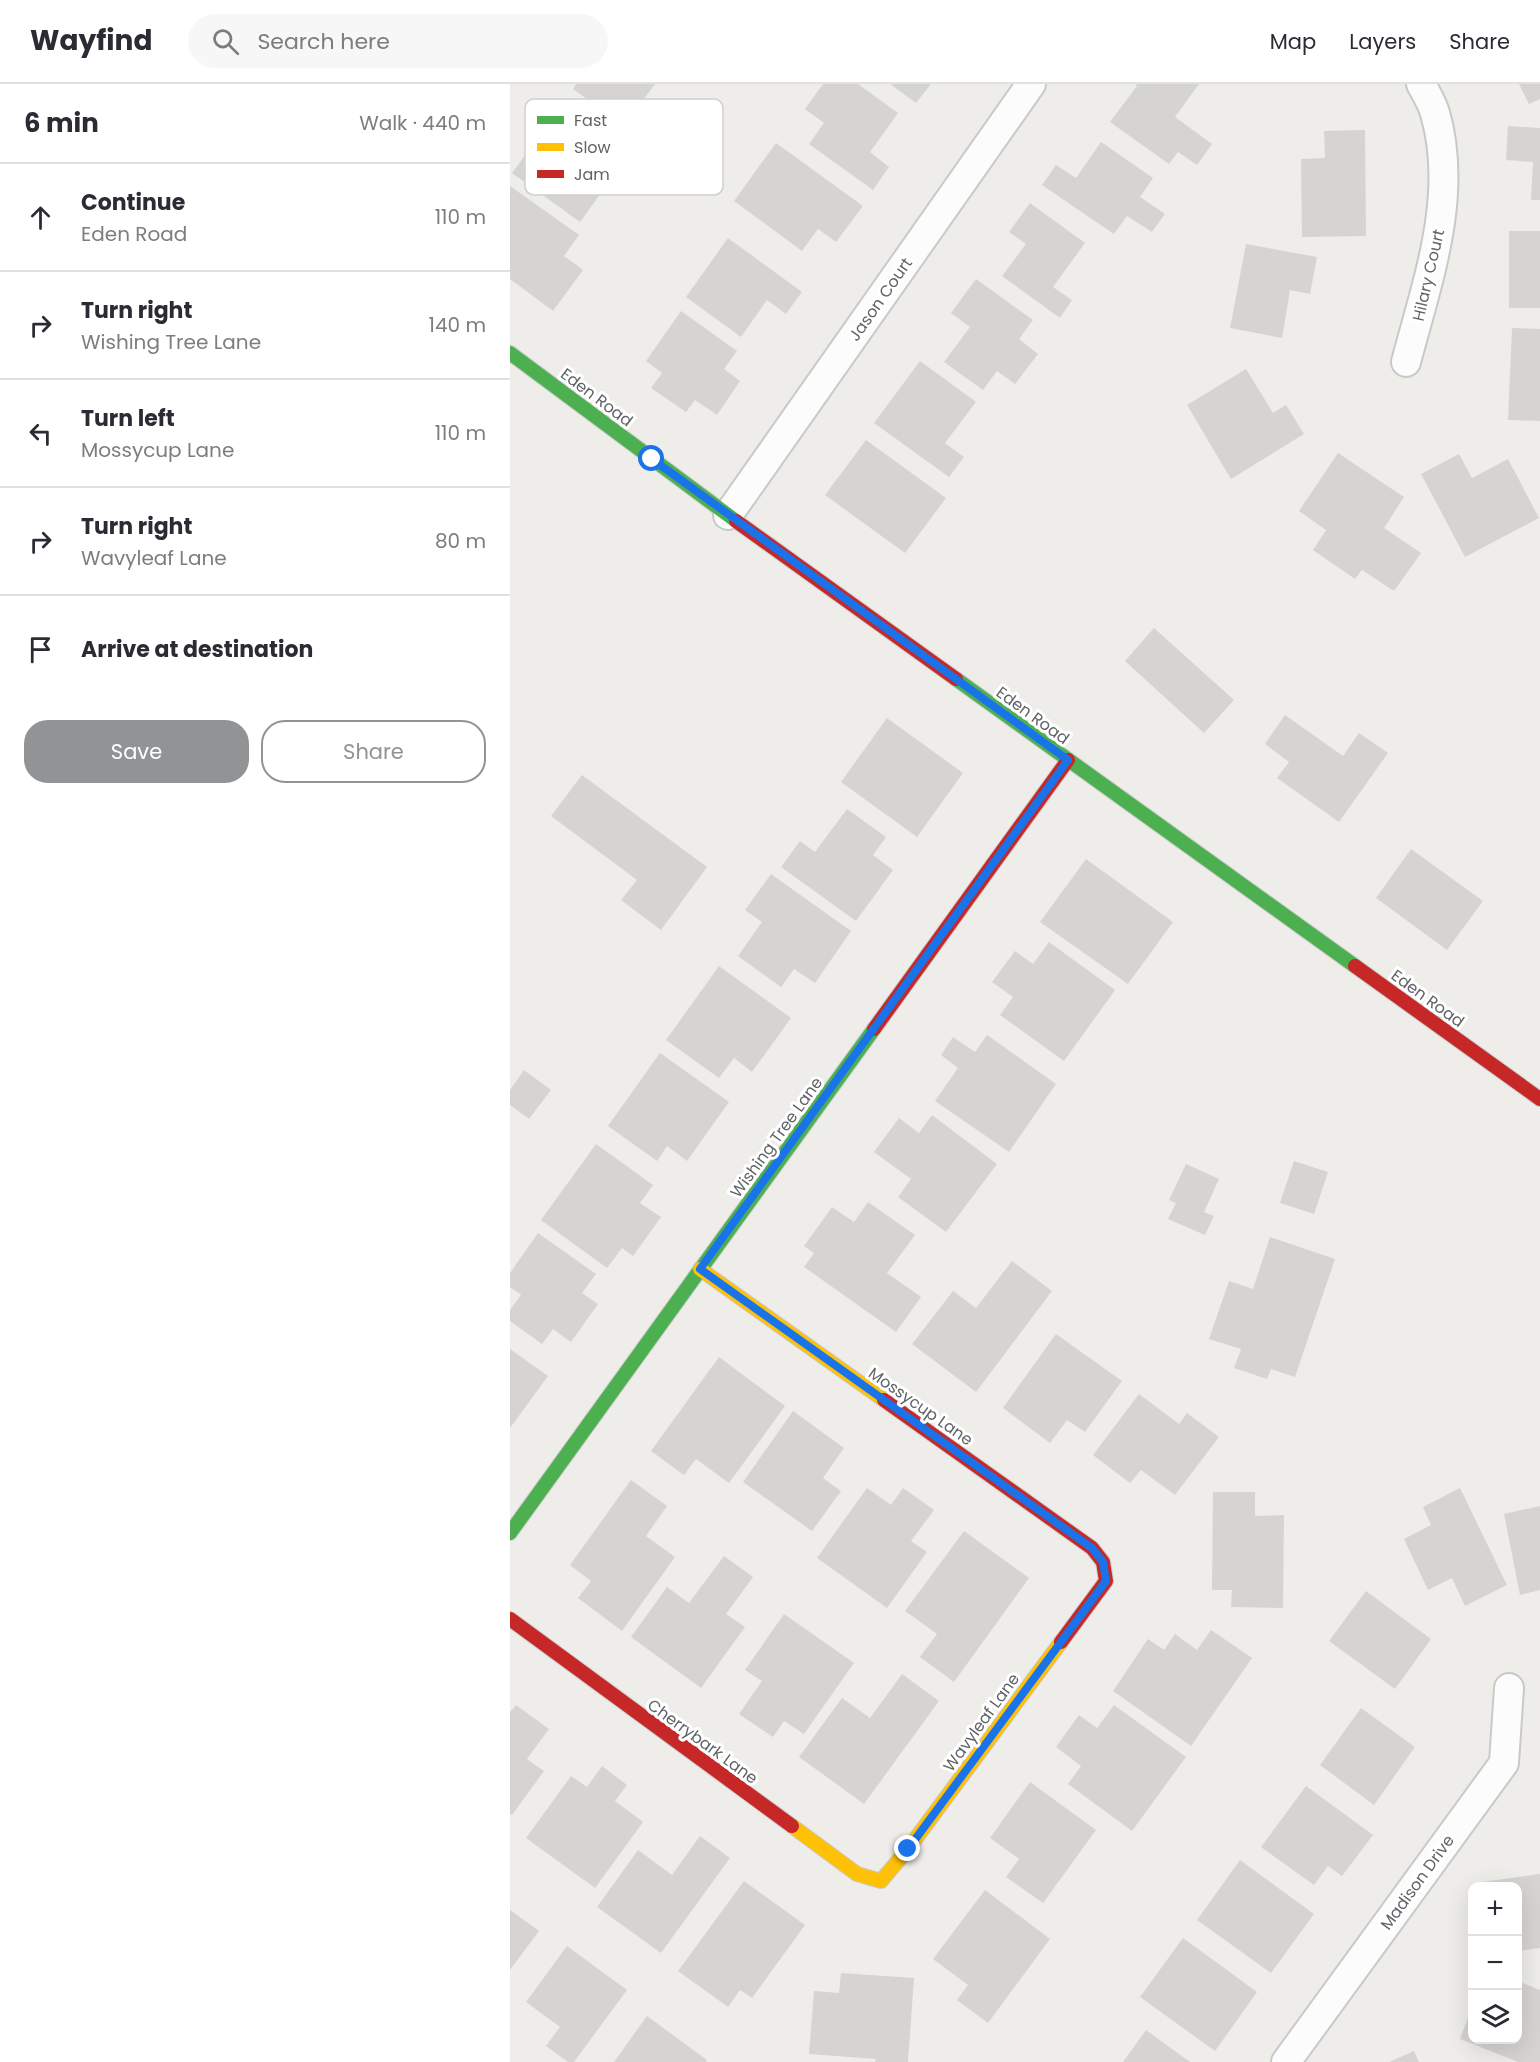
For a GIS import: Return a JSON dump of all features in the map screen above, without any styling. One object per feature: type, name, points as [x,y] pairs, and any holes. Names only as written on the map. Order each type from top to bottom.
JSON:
[{"type":"street","name":"Jason Court","points":[[728,515],[1031,84]]},
{"type":"street","name":"Hilary Court","points":[[1406,362],[1439,238],[1443,184],[1441,142],[1435,111],[1421,84]]},
{"type":"street","name":"Eden Road","points":[[510,353],[728,515],[1540,1099]]},
{"type":"street","name":"Wishing Tree Lane","points":[[510,1533],[1068,760]]},
{"type":"street","name":"Mossycup Lane","points":[[700,1269],[1092,1548],[1103,1562],[1106,1581]]},
{"type":"street","name":"Wavyleaf Lane","points":[[881,1881],[908,1849],[1106,1581]]},
{"type":"street","name":"Cherrybark Lane","points":[[510,1619],[857,1874],[881,1881]]},
{"type":"street","name":"Madison Drive","points":[[1286,2062],[1504,1763],[1509,1688]]},
{"type":"building","points":[[576,84],[655,84],[644,99],[587,99],[573,89]]},
{"type":"building","points":[[823,84],[858,84],[898,113],[870,152],[889,167],[873,190],[809,144],[824,123],[805,109]]},
{"type":"building","points":[[890,84],[931,84],[916,103]]},
{"type":"building","points":[[1135,84],[1199,84],[1175,117],[1212,144],[1197,165],[1178,152],[1169,164],[1110,122],[1137,86]]},
{"type":"building","points":[[1519,84],[1540,84],[1540,99],[1529,104]]},
{"type":"building","points":[[1508,126],[1540,128],[1540,200],[1531,200],[1533,162],[1506,160]]},
{"type":"building","points":[[1365,130],[1366,236],[1302,237],[1301,159],[1325,158],[1324,131]]},
{"type":"building","points":[[1101,142],[1153,178],[1140,197],[1165,214],[1152,232],[1127,216],[1114,234],[1042,185],[1056,165],[1076,178]]},
{"type":"building","points":[[776,143],[863,206],[836,242],[818,229],[802,251],[734,201]]},
{"type":"building","points":[[525,155],[525,182],[512,173]]},
{"type":"building","points":[[510,186],[579,235],[564,256],[583,270],[553,311],[510,279]]},
{"type":"building","points":[[543,195],[599,195],[580,222]]},
{"type":"building","points":[[1030,203],[1085,243],[1053,287],[1072,300],[1060,318],[1002,276],[1026,244],[1009,232]]},
{"type":"building","points":[[1509,231],[1540,231],[1540,308],[1509,308]]},
{"type":"building","points":[[728,238],[802,292],[786,314],[767,300],[741,337],[686,297]]},
{"type":"building","points":[[1246,244],[1317,257],[1310,294],[1290,290],[1282,338],[1230,328]]},
{"type":"building","points":[[976,279],[1033,320],[1019,339],[1038,354],[1015,384],[997,371],[983,390],[944,362],[970,327],[951,313]]},
{"type":"building","points":[[681,311],[737,351],[724,369],[740,381],[717,415],[695,400],[686,412],[651,388],[662,373],[646,361]]},
{"type":"building","points":[[1512,328],[1540,329],[1540,421],[1508,420]]},
{"type":"building","points":[[920,361],[976,402],[945,443],[964,457],[949,477],[874,423]]},
{"type":"building","points":[[1246,369],[1273,413],[1286,405],[1304,434],[1231,479],[1187,405]]},
{"type":"building","points":[[866,440],[946,498],[905,553],[825,495]]},
{"type":"building","points":[[1338,453],[1404,497],[1384,528],[1421,553],[1394,591],[1362,570],[1355,579],[1313,550],[1326,530],[1299,511]]},
{"type":"building","points":[[1459,454],[1472,478],[1508,459],[1539,518],[1465,557],[1421,474]]},
{"type":"building","points":[[1154,628],[1234,700],[1204,733],[1125,661]]},
{"type":"building","points":[[1285,715],[1343,756],[1359,733],[1388,753],[1339,822],[1277,778],[1289,762],[1265,744]]},
{"type":"building","points":[[887,718],[963,773],[917,837],[841,782]]},
{"type":"building","points":[[582,775],[707,867],[661,930],[621,900],[637,880],[551,816]]},
{"type":"building","points":[[847,809],[886,837],[873,855],[893,870],[856,921],[781,867],[800,841],[815,852]]},
{"type":"building","points":[[1411,849],[1483,901],[1447,950],[1376,898]]},
{"type":"building","points":[[1086,859],[1173,922],[1128,984],[1040,922]]},
{"type":"building","points":[[771,874],[851,931],[815,983],[794,969],[781,987],[738,956],[762,922],[745,910]]},
{"type":"building","points":[[1049,942],[1115,990],[1064,1061],[1000,1015],[1013,997],[992,982],[1015,951],[1033,964]]},
{"type":"building","points":[[719,966],[791,1018],[752,1072],[734,1058],[719,1078],[666,1040]]},
{"type":"building","points":[[987,1035],[1056,1084],[1009,1152],[935,1101],[958,1068],[941,1055],[953,1037],[975,1052]]},
{"type":"building","points":[[660,1053],[729,1102],[687,1161],[667,1146],[657,1161],[608,1126]]},
{"type":"building","points":[[524,1070],[551,1090],[529,1119],[510,1105],[510,1090]]},
{"type":"building","points":[[932,1115],[997,1164],[946,1232],[898,1197],[911,1179],[874,1152],[899,1118],[919,1133]]},
{"type":"building","points":[[596,1144],[653,1185],[640,1203],[661,1217],[633,1256],[622,1248],[607,1268],[541,1220]]},
{"type":"building","points":[[1294,1161],[1328,1172],[1314,1214],[1280,1203]]},
{"type":"building","points":[[1186,1164],[1219,1179],[1204,1212],[1214,1216],[1205,1235],[1168,1219],[1176,1203],[1169,1200]]},
{"type":"building","points":[[868,1202],[915,1235],[887,1273],[921,1297],[896,1332],[804,1267],[814,1253],[804,1246],[832,1207],[854,1222]]},
{"type":"building","points":[[538,1233],[596,1274],[582,1293],[598,1304],[571,1342],[553,1329],[542,1344],[510,1321],[510,1310],[521,1295],[510,1287],[510,1273]]},
{"type":"building","points":[[1270,1237],[1335,1259],[1295,1377],[1271,1369],[1267,1379],[1234,1368],[1241,1349],[1209,1339],[1229,1281],[1253,1289]]},
{"type":"building","points":[[1012,1261],[1052,1291],[976,1392],[912,1344],[953,1291],[976,1308]]},
{"type":"building","points":[[1056,1334],[1122,1381],[1085,1432],[1067,1420],[1050,1443],[1003,1408]]},
{"type":"building","points":[[510,1349],[548,1376],[510,1428]]},
{"type":"building","points":[[719,1357],[785,1406],[729,1483],[696,1459],[684,1475],[651,1451]]},
{"type":"building","points":[[1139,1394],[1179,1424],[1187,1413],[1219,1437],[1175,1495],[1141,1470],[1130,1483],[1093,1455]]},
{"type":"building","points":[[793,1411],[844,1448],[823,1478],[841,1491],[812,1531],[743,1482]]},
{"type":"building","points":[[631,1480],[667,1506],[646,1536],[675,1557],[622,1631],[578,1598],[591,1581],[570,1565]]},
{"type":"building","points":[[867,1488],[891,1505],[903,1488],[934,1510],[911,1541],[927,1552],[887,1608],[817,1558]]},
{"type":"building","points":[[1460,1488],[1507,1585],[1465,1606],[1452,1578],[1428,1590],[1404,1539],[1431,1525],[1423,1507]]},
{"type":"building","points":[[1213,1492],[1255,1492],[1255,1516],[1284,1515],[1283,1608],[1231,1607],[1232,1590],[1212,1590]]},
{"type":"building","points":[[1540,1506],[1540,1590],[1520,1595],[1504,1514]]},
{"type":"building","points":[[964,1531],[1029,1578],[954,1682],[920,1657],[937,1634],[905,1611]]},
{"type":"building","points":[[724,1556],[753,1577],[726,1614],[745,1627],[701,1688],[631,1637],[667,1587],[689,1603]]},
{"type":"building","points":[[1366,1591],[1431,1639],[1395,1689],[1329,1641]]},
{"type":"building","points":[[784,1614],[854,1663],[804,1734],[784,1721],[773,1737],[739,1714],[762,1681],[745,1670]]},
{"type":"building","points":[[1211,1630],[1252,1658],[1191,1746],[1113,1691],[1148,1639],[1164,1650],[1175,1634],[1197,1650]]},
{"type":"building","points":[[902,1674],[939,1701],[864,1804],[799,1757],[842,1698],[870,1718]]},
{"type":"building","points":[[516,1705],[549,1729],[527,1759],[544,1771],[512,1815],[510,1814],[510,1712]]},
{"type":"building","points":[[1114,1705],[1186,1757],[1132,1831],[1068,1784],[1081,1766],[1056,1747],[1079,1715],[1097,1728]]},
{"type":"building","points":[[1361,1708],[1415,1747],[1374,1805],[1320,1765]]},
{"type":"building","points":[[602,1766],[627,1785],[615,1801],[643,1822],[595,1888],[526,1838],[571,1776],[587,1787]]},
{"type":"building","points":[[1030,1782],[1096,1830],[1043,1903],[1006,1877],[1019,1859],[990,1838]]},
{"type":"building","points":[[1306,1786],[1373,1835],[1342,1876],[1328,1866],[1314,1885],[1261,1847]]},
{"type":"building","points":[[700,1836],[730,1858],[661,1953],[597,1907],[638,1850],[672,1875]]},
{"type":"building","points":[[1240,1860],[1314,1914],[1271,1973],[1197,1920]]},
{"type":"building","points":[[1540,1874],[1540,1948],[1522,1950],[1522,1882],[1482,1882]]},
{"type":"building","points":[[744,1881],[805,1925],[752,1998],[740,1990],[728,2007],[678,1971]]},
{"type":"building","points":[[985,1890],[1050,1939],[988,2023],[957,2000],[968,1985],[933,1959]]},
{"type":"building","points":[[510,1910],[539,1931],[510,1970]]},
{"type":"building","points":[[1183,1938],[1257,1992],[1215,2051],[1140,1997]]},
{"type":"building","points":[[567,1946],[627,1990],[574,2062],[568,2062],[546,2046],[560,2027],[526,2002]]},
{"type":"building","points":[[841,1973],[914,1978],[908,2062],[875,2062],[876,2059],[809,2054],[814,1991],[839,1993]]},
{"type":"building","points":[[1522,1983],[1540,1990],[1540,2062],[1518,2062],[1473,2044],[1522,2044]]},
{"type":"building","points":[[647,2016],[707,2060],[706,2062],[614,2062]]},
{"type":"building","points":[[1468,2018],[1468,2042],[1460,2039]]},
{"type":"building","points":[[1146,2030],[1190,2062],[1123,2062]]},
{"type":"building","points":[[1414,2051],[1419,2062],[1389,2062]]},
{"type":"traffic: fast","points":[[510,353],[736,521]]},
{"type":"traffic: fast","points":[[956,679],[1355,966]]},
{"type":"traffic: fast","points":[[510,1533],[874,1029]]},
{"type":"traffic: slow","points":[[700,1269],[884,1400]]},
{"type":"traffic: slow","points":[[792,1826],[857,1874],[881,1881],[908,1849],[1061,1642]]},
{"type":"traffic: jam","points":[[736,521],[956,679]]},
{"type":"traffic: jam","points":[[874,1029],[1068,760]]},
{"type":"traffic: jam","points":[[1355,966],[1540,1099]]},
{"type":"traffic: jam","points":[[884,1400],[1092,1548],[1103,1562],[1106,1581],[1061,1642]]},
{"type":"traffic: jam","points":[[510,1619],[792,1826]]},
{"type":"route","points":[[652,459],[1068,760],[700,1269],[1092,1548],[1103,1562],[1106,1581],[908,1849]]}]
